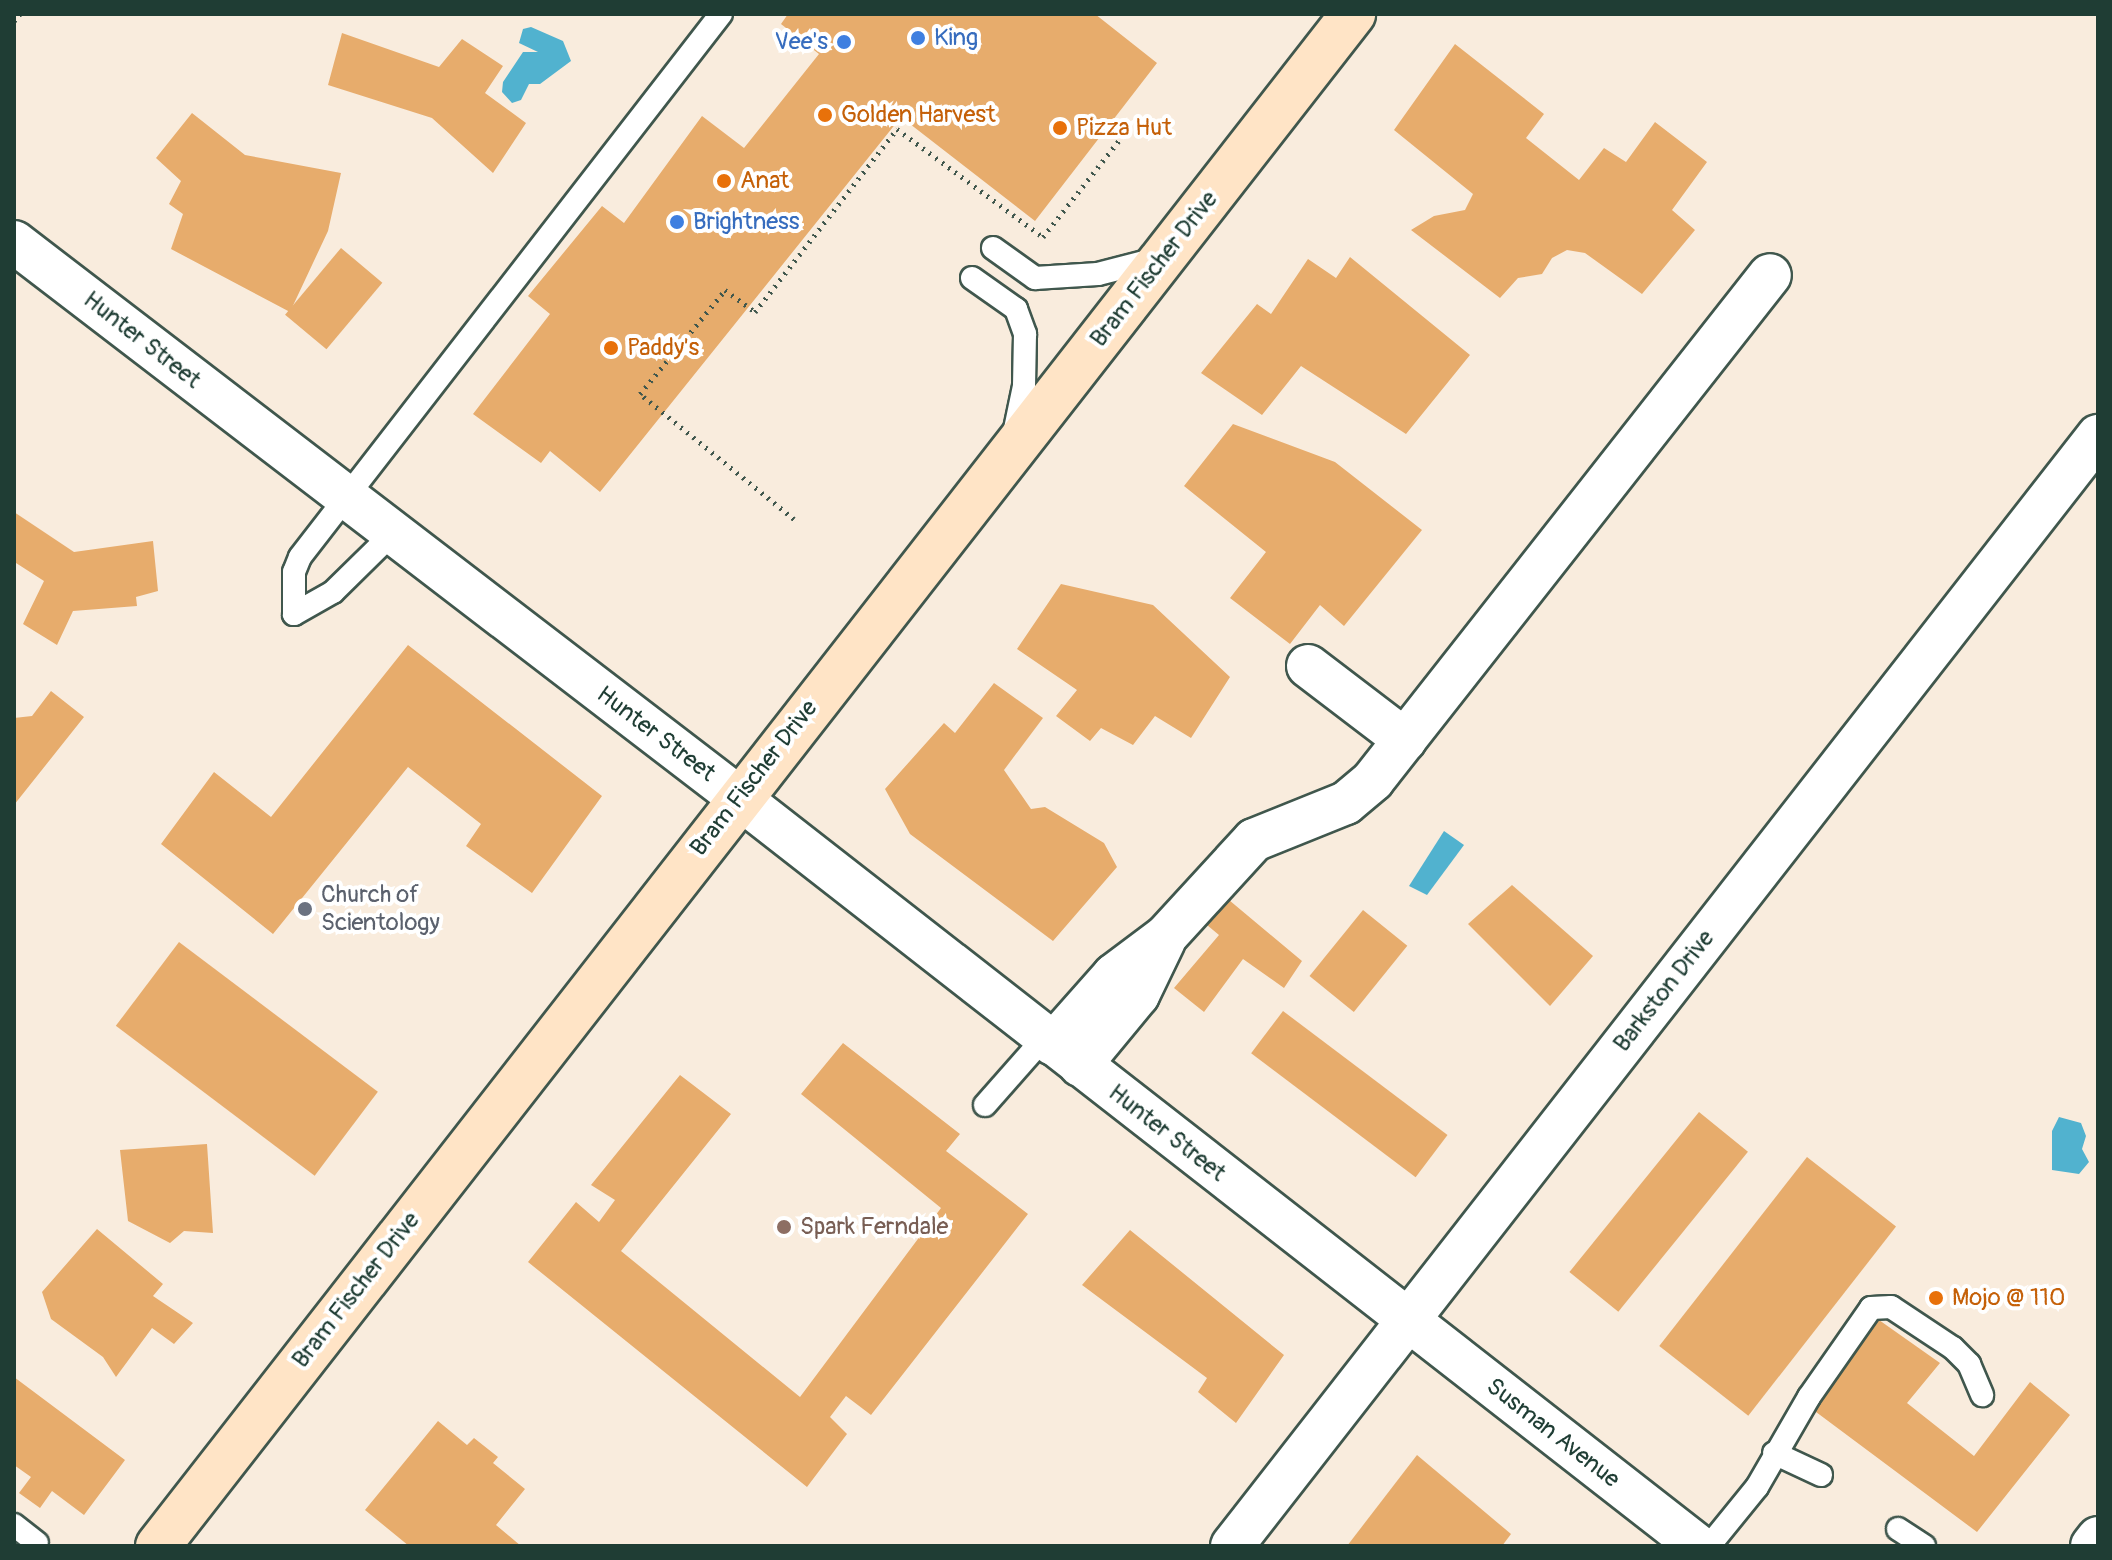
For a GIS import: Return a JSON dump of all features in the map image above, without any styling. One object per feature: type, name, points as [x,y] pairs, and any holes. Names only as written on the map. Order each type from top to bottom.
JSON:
[{"type":"main road","name":"Bram Fischer Drive","points":[[158,1546],[738,797],[1353,14]]},
{"type":"street","name":"Hunter Street","points":[[14,242],[738,797],[1407,1320]]},
{"type":"street","points":[[1059,1049],[1114,975],[1166,936],[1254,840],[1346,803],[1373,780],[1770,275]]},
{"type":"street","name":"Barkston Drive","points":[[1232,1546],[2098,436]]},
{"type":"street","points":[[1308,666],[1405,740]]},
{"type":"street","name":"Susman Avenue","points":[[1407,1320],[1698,1546]]},
{"type":"street","points":[[2092,1546],[2098,1538]]},
{"type":"lane","points":[[393,533],[333,592],[294,614],[294,572],[300,557],[721,14]]},
{"type":"lane","points":[[993,248],[1035,278],[1098,274],[1164,257]]},
{"type":"lane","points":[[972,278],[1016,309],[1025,334],[1024,386],[1009,455]]},
{"type":"lane","points":[[985,1105],[1059,1049]]},
{"type":"lane","points":[[1709,1546],[1757,1487],[1774,1453],[1871,1308],[1891,1307],[1953,1348],[1969,1364],[1982,1395]]},
{"type":"lane","points":[[1774,1453],[1821,1475]]},
{"type":"lane","points":[[14,1525],[37,1543]]},
{"type":"lane","points":[[1898,1529],[1924,1546]]},
{"type":"path","points":[[14,21],[20,14]]},
{"type":"path","points":[[794,519],[640,394],[725,290],[755,312],[897,129],[1043,237],[1128,129]]},
{"type":"water","points":[[531,27],[563,41],[571,61],[540,84],[529,84],[521,100],[512,103],[502,92],[503,82],[523,52],[538,52],[519,43],[523,29]]},
{"type":"water","points":[[1444,831],[1464,845],[1427,895],[1409,886]]},
{"type":"water","points":[[2059,1117],[2081,1123],[2086,1136],[2082,1149],[2089,1162],[2079,1174],[2052,1170],[2052,1131]]},
{"type":"building","points":[[788,14],[1095,14],[1157,63],[1035,221],[901,117],[600,492],[550,451],[541,463],[473,414],[550,314],[528,296],[602,206],[624,223],[702,116],[744,148],[819,54],[781,24]]},
{"type":"building","points":[[342,33],[439,67],[462,39],[503,66],[485,93],[526,123],[493,173],[432,118],[328,85]]},
{"type":"building","points":[[1455,44],[1544,114],[1526,138],[1579,180],[1604,148],[1626,162],[1655,122],[1707,162],[1672,210],[1695,230],[1642,294],[1585,253],[1567,250],[1552,258],[1542,274],[1518,278],[1500,298],[1411,230],[1434,216],[1465,210],[1473,194],[1394,130]]},
{"type":"building","points":[[192,113],[245,155],[341,173],[328,231],[290,312],[171,249],[183,214],[169,204],[181,181],[156,158]]},
{"type":"building","points":[[341,248],[382,283],[326,349],[285,315]]},
{"type":"building","points":[[1350,257],[1470,355],[1406,434],[1301,366],[1262,415],[1201,373],[1257,304],[1271,314],[1308,259],[1336,278]]},
{"type":"building","points":[[1233,424],[1335,462],[1422,530],[1344,626],[1320,605],[1290,644],[1230,598],[1266,552],[1184,486]]},
{"type":"building","points":[[14,512],[74,552],[153,541],[158,591],[136,597],[137,606],[73,611],[57,645],[23,624],[44,581],[16,563],[14,566]]},
{"type":"building","points":[[1061,584],[1153,605],[1230,677],[1191,738],[1155,716],[1133,745],[1101,728],[1090,741],[1056,716],[1077,690],[1017,649]]},
{"type":"building","points":[[408,645],[602,796],[532,893],[466,846],[481,824],[408,767],[273,934],[161,844],[214,772],[271,817]]},
{"type":"building","points":[[994,683],[1043,718],[1004,770],[1031,809],[1045,807],[1104,843],[1117,867],[1053,941],[910,834],[885,789],[944,723],[955,733]]},
{"type":"building","points":[[51,691],[84,717],[14,805],[14,718],[32,716]]},
{"type":"building","points":[[1512,885],[1593,956],[1550,1006],[1468,924]]},
{"type":"building","points":[[1229,900],[1302,961],[1284,988],[1243,959],[1204,1012],[1174,988],[1219,935],[1207,925]]},
{"type":"building","points":[[1363,910],[1407,946],[1354,1012],[1310,976]]},
{"type":"building","points":[[179,942],[378,1092],[315,1176],[116,1026]]},
{"type":"building","points":[[1283,1011],[1448,1135],[1416,1177],[1251,1053]]},
{"type":"building","name":"Spark Ferndale","points":[[843,1043],[960,1134],[946,1151],[1028,1214],[871,1415],[846,1396],[830,1417],[847,1434],[807,1487],[528,1262],[576,1202],[599,1222],[615,1200],[591,1185],[680,1075],[731,1114],[621,1251],[800,1397],[941,1208],[801,1094]]},
{"type":"building","points":[[1699,1112],[1748,1152],[1618,1312],[1569,1272]]},
{"type":"building","points":[[207,1144],[213,1233],[184,1231],[170,1243],[128,1221],[120,1150]]},
{"type":"building","points":[[1807,1157],[1896,1227],[1748,1416],[1659,1346]]},
{"type":"building","points":[[97,1229],[163,1284],[153,1296],[193,1323],[174,1344],[152,1328],[116,1377],[103,1357],[51,1319],[42,1292]]},
{"type":"building","points":[[1130,1230],[1284,1355],[1236,1423],[1198,1392],[1207,1378],[1082,1285]]},
{"type":"building","points":[[1879,1320],[1940,1363],[1907,1403],[1974,1456],[2030,1382],[2070,1415],[1977,1532],[1812,1409]]},
{"type":"building","points":[[14,1377],[125,1460],[84,1515],[52,1491],[40,1508],[19,1493],[31,1477],[14,1465]]},
{"type":"building","points":[[438,1421],[467,1445],[474,1438],[498,1457],[493,1463],[525,1489],[496,1525],[521,1546],[409,1546],[365,1510]]},
{"type":"building","points":[[1417,1455],[1511,1534],[1502,1546],[1347,1546]]},
{"type":"place","name":"King","points":[[918,38]]},
{"type":"place","name":"Vee's","points":[[844,42]]},
{"type":"place","name":"Golden Harvest","points":[[825,115]]},
{"type":"place","name":"Pizza Hut","points":[[1060,128]]},
{"type":"place","name":"Anat","points":[[724,181]]},
{"type":"place","name":"Brightness","points":[[677,222]]},
{"type":"place","name":"Paddy's","points":[[611,348]]},
{"type":"place","name":"Church of Scientology","points":[[305,909]]},
{"type":"place","name":"Spark Ferndale","points":[[784,1227]]},
{"type":"place","name":"Mojo @ 110","points":[[1936,1298]]}]
